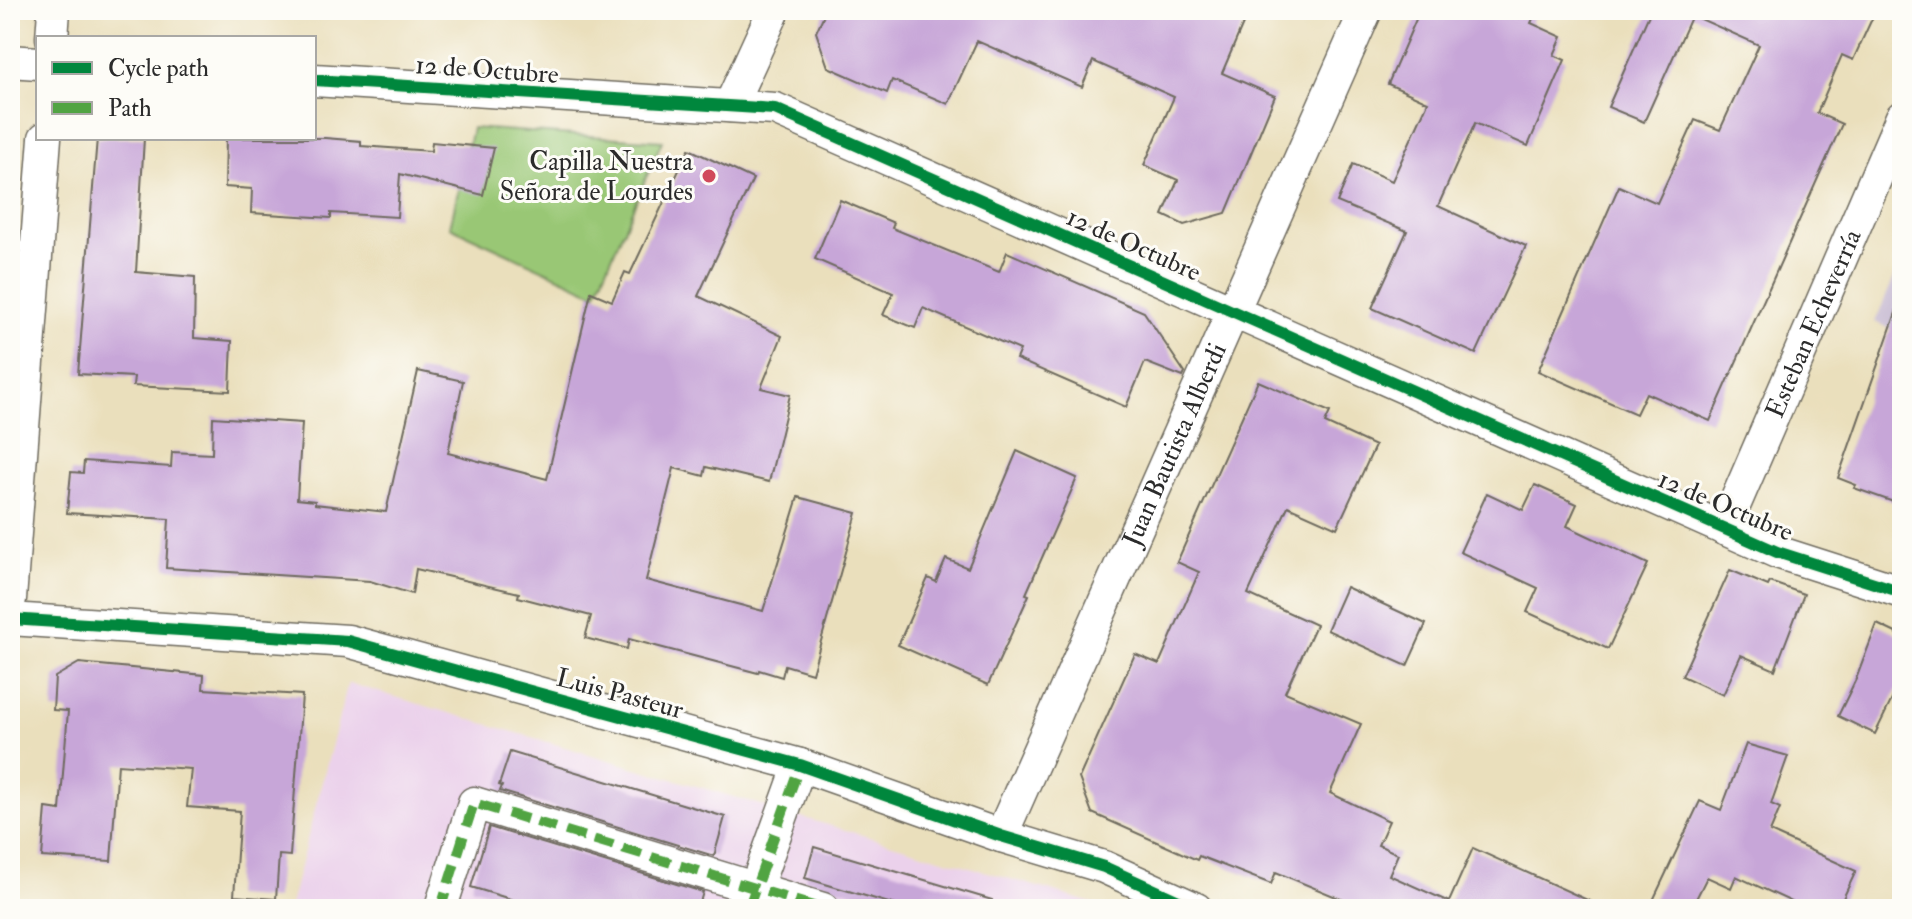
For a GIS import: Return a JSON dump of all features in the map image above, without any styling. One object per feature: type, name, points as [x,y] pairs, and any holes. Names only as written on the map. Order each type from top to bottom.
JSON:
[{"type":"street","points":[[52,36],[54,10]]},
{"type":"street","points":[[730,106],[774,10]]},
{"type":"street","name":"Juan Bautista Alberdi","points":[[1001,836],[1366,10]]},
{"type":"street","points":[[10,61],[36,63]]},
{"type":"street","name":"12 de Octubre","points":[[316,80],[775,109],[1777,552],[1902,592]]},
{"type":"street","name":"Esteban Echeverría","points":[[1724,529],[1902,117]]},
{"type":"street","points":[[10,599],[45,140]]},
{"type":"street","name":"Luis Pasteur","points":[[10,619],[348,641],[800,765],[1001,836],[1104,867],[1196,909]]},
{"type":"street","points":[[751,899],[800,765]]},
{"type":"street","points":[[446,909],[441,907],[474,803],[751,899],[823,909]]},
{"type":"shaded area","points":[[1902,259],[1902,334],[1875,322]]},
{"type":"shaded area","points":[[348,683],[1112,909],[289,909]]},
{"type":"green space","points":[[472,128],[662,141],[596,294],[450,227]]},
{"type":"building","points":[[826,10],[1249,10],[1222,73],[1275,96],[1226,213],[1184,225],[1163,215],[1178,180],[1144,165],[1174,97],[1093,61],[1082,87],[977,41],[948,104],[892,80],[887,93],[828,67],[816,32]]},
{"type":"building","points":[[1420,10],[1537,10],[1531,23],[1562,37],[1554,55],[1565,60],[1528,146],[1475,123],[1438,206],[1526,246],[1476,354],[1372,308],[1407,231],[1337,202],[1353,164],[1392,181],[1428,102],[1388,84]]},
{"type":"building","points":[[1651,10],[1876,10],[1853,60],[1842,55],[1817,113],[1842,124],[1710,421],[1646,393],[1636,414],[1538,371],[1619,186],[1657,203],[1695,120],[1720,130],[1759,45],[1692,15],[1644,122],[1608,107]]},
{"type":"building","points":[[325,138],[361,141],[361,146],[431,151],[432,142],[494,148],[483,195],[400,174],[397,217],[331,213],[331,218],[251,213],[252,189],[225,187],[226,140]]},
{"type":"building","points":[[97,140],[144,140],[136,272],[195,277],[194,338],[232,341],[230,391],[133,386],[134,377],[78,374]]},
{"type":"building","points":[[689,149],[753,179],[698,296],[782,336],[761,388],[790,395],[769,482],[706,467],[704,476],[674,468],[646,580],[763,611],[798,497],[857,513],[812,673],[785,665],[782,677],[629,639],[627,649],[585,638],[591,616],[518,597],[519,593],[416,569],[412,594],[370,581],[166,568],[169,519],[67,513],[71,472],[83,473],[84,461],[171,467],[172,452],[212,454],[213,417],[302,423],[297,499],[386,512],[418,371],[463,381],[448,453],[547,479],[591,292],[612,301],[625,272],[630,274]]},
{"type":"building","points":[[840,200],[894,223],[892,228],[999,272],[1007,252],[1144,312],[1185,373],[1183,377],[1145,362],[1126,407],[1016,359],[1020,350],[923,308],[915,328],[883,315],[893,293],[815,259]]},
{"type":"building","points":[[1897,310],[1902,311],[1902,505],[1854,488],[1856,485],[1838,478]]},
{"type":"building","points":[[1258,381],[1330,412],[1325,423],[1375,446],[1337,528],[1288,506],[1248,594],[1316,625],[1285,692],[1361,724],[1330,793],[1389,821],[1378,845],[1398,854],[1389,875],[1449,902],[1473,848],[1607,909],[1365,909],[1276,872],[1271,884],[1199,856],[1197,860],[1092,813],[1079,778],[1135,654],[1159,664],[1199,572],[1177,562]]},
{"type":"building","points":[[1017,451],[1077,478],[988,685],[898,645],[928,578],[936,582],[946,559],[968,568]]},
{"type":"building","points":[[1535,485],[1577,504],[1567,526],[1648,564],[1608,649],[1527,612],[1538,588],[1460,552],[1487,493],[1523,510]]},
{"type":"building","points":[[1730,570],[1768,586],[1770,582],[1804,594],[1775,670],[1741,655],[1723,695],[1682,676]]},
{"type":"building","points":[[1346,587],[1426,624],[1407,666],[1327,630]]},
{"type":"building","points":[[1877,624],[1902,636],[1902,679],[1875,734],[1838,716]]},
{"type":"building","points":[[79,663],[204,675],[203,689],[302,695],[290,856],[279,855],[276,899],[234,896],[240,811],[187,807],[191,769],[118,764],[111,861],[42,857],[46,808],[60,810],[68,711],[53,710],[55,677]]},
{"type":"building","points":[[1746,744],[1788,756],[1771,804],[1780,808],[1770,832],[1856,871],[1838,909],[1807,909],[1736,876],[1731,888],[1707,877],[1691,909],[1649,909],[1700,801],[1721,810]]},
{"type":"building","points":[[510,752],[725,817],[714,856],[500,791],[502,786],[499,785]]},
{"type":"building","points":[[489,827],[703,892],[698,909],[543,909],[471,887]]},
{"type":"building","points":[[814,847],[992,900],[991,909],[909,909],[805,878]]},
{"type":"marked path","points":[[748,909],[800,765]]},
{"type":"marked path","points":[[446,909],[441,907],[474,803],[823,909]]},
{"type":"cycle path","points":[[316,80],[775,109],[1777,552],[1902,592]]},
{"type":"cycle path","points":[[10,619],[348,641],[800,765],[1001,836],[1104,867],[1196,909]]},
{"type":"place","name":"Capilla Nuestra Señora de Lourdes","points":[[709,176]]}]
